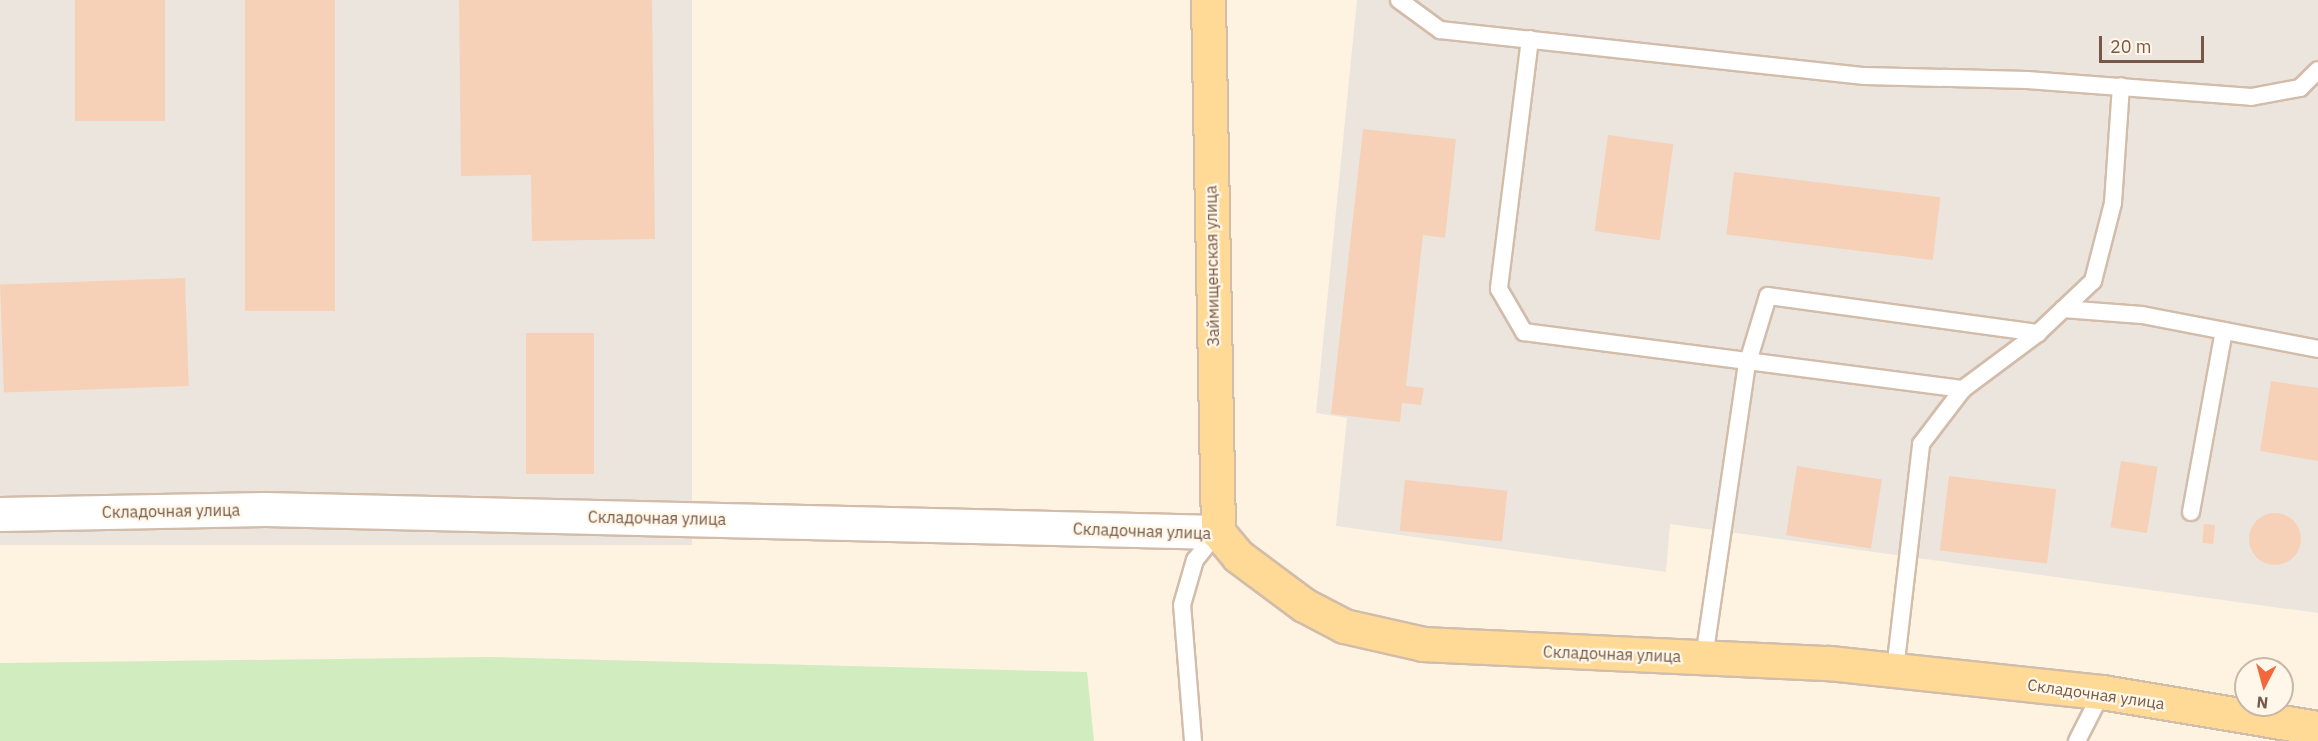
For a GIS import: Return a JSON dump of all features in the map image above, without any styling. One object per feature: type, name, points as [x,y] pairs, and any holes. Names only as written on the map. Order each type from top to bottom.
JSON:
[{"type":"main road","name":"Займищенская улица","points":[[1208,0],[1218,532]]},
{"type":"main road","name":"Складочная улица","points":[[0,514],[265,509],[1218,532],[1238,556],[1304,605],[1375,636],[1423,644],[1895,670],[2102,692],[2318,728]]},
{"type":"lane","points":[[1399,0],[1440,30],[1865,76],[2121,86],[2251,97],[2301,88],[2318,70]]},
{"type":"lane","points":[[1530,39],[1499,289],[1524,332],[1748,365],[1963,389]]},
{"type":"lane","points":[[1895,670],[1921,444],[1963,389],[2038,333],[2093,281],[2113,203],[2121,86]]},
{"type":"lane","points":[[1704,658],[1748,365],[1768,296],[2038,333]]},
{"type":"lane","points":[[2064,309],[2142,315],[2318,349]]},
{"type":"lane","points":[[2191,512],[2224,331]]},
{"type":"lane","points":[[1193,741],[1182,605],[1195,560],[1218,532]]},
{"type":"lane","points":[[2077,741],[2102,692]]},
{"type":"shaded area","points":[[0,0],[692,0],[692,545],[0,545]]},
{"type":"shaded area","points":[[1357,0],[2318,0],[2318,613],[1670,524],[1666,572],[1336,526],[1347,418],[1316,413]]},
{"type":"green space","points":[[488,657],[1087,672],[1094,741],[0,741],[0,663]]},
{"type":"building","points":[[75,0],[165,0],[165,121],[75,121]]},
{"type":"building","points":[[245,0],[335,0],[335,311],[245,311]]},
{"type":"building","points":[[459,0],[652,0],[655,239],[532,241],[531,175],[461,176]]},
{"type":"building","points":[[1363,129],[1456,139],[1445,238],[1423,235],[1406,386],[1424,388],[1421,405],[1402,403],[1400,422],[1331,414]]},
{"type":"building","points":[[1608,135],[1673,144],[1660,240],[1595,231]]},
{"type":"building","points":[[1734,172],[1940,197],[1933,260],[1726,235]]},
{"type":"building","points":[[185,278],[189,386],[4,392],[0,284]]},
{"type":"building","points":[[526,333],[594,333],[594,474],[526,474]]},
{"type":"building","points":[[2271,381],[2318,388],[2318,461],[2260,451]]},
{"type":"building","points":[[2121,461],[2158,467],[2147,533],[2111,527]]},
{"type":"building","points":[[1797,466],[1882,479],[1871,549],[1786,535]]},
{"type":"building","points":[[1949,476],[2056,489],[2047,564],[1940,550]]},
{"type":"building","points":[[1405,480],[1507,491],[1502,541],[1400,531]]},
{"type":"building","points":[[2275,513],[2289,517],[2297,525],[2301,539],[2297,553],[2289,561],[2275,565],[2261,561],[2253,553],[2249,539],[2253,525],[2261,517]]},
{"type":"building","points":[[2204,524],[2215,525],[2213,544],[2202,543]]}]
